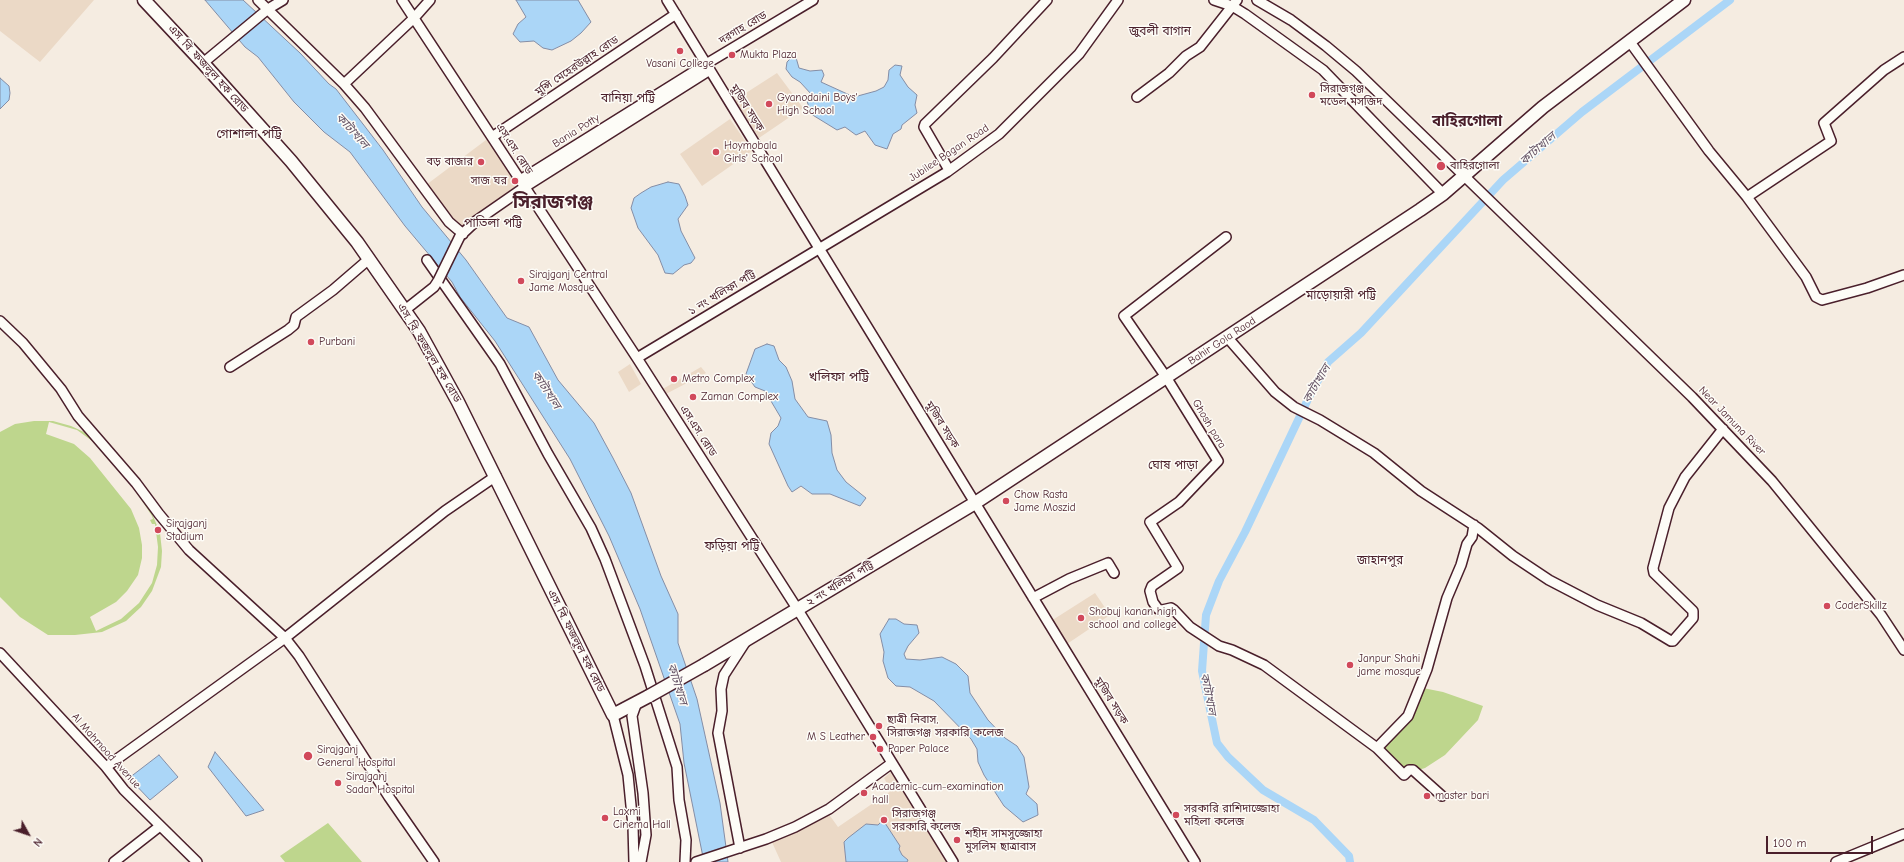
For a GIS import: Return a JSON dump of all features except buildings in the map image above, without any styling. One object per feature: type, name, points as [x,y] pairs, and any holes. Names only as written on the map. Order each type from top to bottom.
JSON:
[{"type":"main road","name":"এস. বি. ফজলুল হক রোড","points":[[144,0],[291,161],[369,259],[419,331],[496,476],[613,715]]},
{"type":"main road","name":"Bahir Gola Raod","points":[[975,503],[1352,256],[1468,178],[1543,107],[1632,45],[1684,0]]},
{"type":"main road","name":"২ নং খলিফা পট্টি","points":[[613,715],[746,641],[975,503]]},
{"type":"street","points":[[258,0],[266,11],[344,84],[365,108],[449,222],[461,235]]},
{"type":"street","points":[[203,63],[266,11],[283,0]]},
{"type":"street","name":"এস.এস. রোড","points":[[402,0],[637,358],[798,610],[954,862]]},
{"type":"street","points":[[344,84],[414,18],[430,0]]},
{"type":"street","name":"মুজিব সড়ক","points":[[667,0],[1195,862]]},
{"type":"street","name":"দরগাহ রোড","points":[[708,67],[813,0]]},
{"type":"street","points":[[949,170],[924,128],[925,124],[993,58],[1047,0]]},
{"type":"street","name":"Jubilee Bagan Road","points":[[819,248],[949,170],[999,134],[1079,54],[1118,0]]},
{"type":"street","points":[[1214,0],[1234,3],[1323,70],[1443,194]]},
{"type":"street","name":"Near Jamuna River","points":[[1257,0],[1291,20],[1338,56],[1468,178],[1723,429],[1772,481],[1881,615],[1904,650]]},
{"type":"street","points":[[1137,97],[1169,73],[1186,56],[1200,47],[1234,3]]},
{"type":"street","name":"মুন্সি মেহেরউল্লাহ রোড","points":[[492,137],[676,14]]},
{"type":"street","points":[[1632,45],[1709,151],[1747,197],[1806,277],[1815,296],[1822,300],[1867,288],[1904,274]]},
{"type":"street","points":[[1747,197],[1830,141],[1824,123],[1884,70],[1904,57]]},
{"type":"street","name":"Bania Potty","points":[[405,310],[434,287],[461,235],[522,184],[708,67]]},
{"type":"street","points":[[1166,377],[1124,316],[1226,237]]},
{"type":"street","name":"১ নং খলিফা পট্টি","points":[[637,358],[819,248]]},
{"type":"street","points":[[230,367],[288,330],[294,325],[296,317],[333,290],[369,259]]},
{"type":"street","points":[[426,260],[500,364],[551,460],[591,528],[605,559],[645,666],[677,767],[679,800],[686,840],[685,862]]},
{"type":"street","points":[[0,321],[23,343],[61,389],[78,416],[136,483],[189,550],[285,638],[389,797],[434,862]]},
{"type":"street","points":[[1227,337],[1275,392],[1294,407],[1320,420],[1374,453],[1421,491],[1474,526],[1513,556],[1550,580],[1597,605],[1641,623],[1674,641],[1693,618],[1693,611],[1654,573],[1653,568],[1669,508],[1686,477],[1723,429]]},
{"type":"street","name":"Ghosh para","points":[[1166,377],[1218,461],[1179,502],[1150,522],[1178,568],[1152,586],[1150,591],[1153,602],[1158,609],[1174,610],[1190,627],[1219,646],[1232,650],[1264,665],[1377,748]]},
{"type":"street","points":[[106,767],[285,638],[445,511],[496,476]]},
{"type":"street","points":[[1442,796],[1413,770],[1409,770],[1404,776],[1377,748],[1408,716],[1427,668],[1448,598],[1467,544],[1472,537],[1474,526]]},
{"type":"street","points":[[1033,598],[1069,579],[1108,563],[1114,573]]},
{"type":"street","points":[[737,848],[718,733],[722,711],[721,689],[724,675],[746,641]]},
{"type":"street","name":"Al Mahmood Avenue","points":[[0,653],[106,767],[124,790],[197,862]]},
{"type":"street","points":[[637,702],[632,716],[632,724],[642,784],[646,835],[641,862]]},
{"type":"street","points":[[613,715],[623,751],[629,788],[634,862]]},
{"type":"street","points":[[696,862],[795,827],[829,809],[892,763]]},
{"type":"street","points":[[629,788],[642,784]]},
{"type":"street","points":[[114,862],[160,826]]},
{"type":"street","points":[[1836,862],[1904,834]]},
{"type":"shaded area","points":[[0,0],[94,0],[40,62],[0,31]]},
{"type":"shaded area","name":"Gyanodaini Boys' High School","points":[[777,73],[803,108],[759,138],[735,100]]},
{"type":"shaded area","name":"Hoymobala Girls' School","points":[[730,119],[752,151],[702,186],[680,154]]},
{"type":"shaded area","name":"বড় বাজার","points":[[490,137],[523,189],[455,235],[422,188]]},
{"type":"shaded area","points":[[630,364],[641,384],[629,392],[618,372]]},
{"type":"shaded area","points":[[701,367],[706,373],[664,395],[661,390]]},
{"type":"shaded area","name":"Shobuj kanan high school and college","points":[[1095,593],[1110,615],[1067,644],[1051,621]]},
{"type":"shaded area","name":"সিরাজগঞ্জ সরকারি কলেজ","points":[[891,772],[947,862],[781,862],[771,840],[828,813],[838,827],[891,791],[884,778]]},
{"type":"green space","points":[[34,421],[53,421],[71,426],[84,432],[94,441],[128,477],[149,506],[160,533],[162,551],[161,567],[152,591],[141,607],[126,621],[102,632],[75,635],[48,635],[20,617],[0,597],[0,432],[15,424]],"holes":[[[49,422],[77,430],[95,443],[123,472],[152,516],[153,519],[150,520],[152,524],[155,524],[158,547],[157,565],[152,583],[139,603],[121,619],[96,631],[90,617],[116,602],[127,591],[138,575],[142,558],[142,545],[139,528],[131,509],[90,458],[74,444],[46,434]]]},
{"type":"green space","points":[[1423,688],[1443,692],[1483,706],[1478,720],[1445,755],[1425,768],[1405,774],[1377,748],[1414,706]]},
{"type":"green space","points":[[328,823],[362,862],[285,862],[280,856]]},
{"type":"water","points":[[205,0],[243,0],[300,53],[329,84],[336,89],[383,150],[422,207],[466,260],[507,318],[529,327],[558,380],[594,423],[631,493],[661,576],[678,614],[678,643],[697,699],[720,803],[728,862],[704,862],[684,763],[680,724],[640,609],[609,536],[570,459],[495,341],[460,297],[452,282],[405,226],[350,152],[324,132],[294,102],[258,57],[245,47]]},
{"type":"water","points":[[516,0],[578,0],[591,22],[571,41],[552,50],[543,48],[534,41],[520,42],[513,34],[518,24],[526,17]]},
{"type":"water","points":[[795,54],[799,68],[810,71],[822,70],[824,75],[821,82],[854,97],[876,91],[884,87],[888,80],[889,70],[895,65],[902,66],[900,75],[908,87],[917,95],[915,105],[917,113],[902,125],[901,129],[893,134],[887,149],[875,145],[865,131],[856,135],[845,127],[837,130],[811,114],[807,101],[812,95],[800,82],[792,77],[786,69],[787,62]]},
{"type":"water","points":[[0,78],[9,86],[10,93],[9,100],[0,109]]},
{"type":"water","points":[[668,182],[679,184],[685,196],[688,205],[678,219],[681,231],[695,258],[691,263],[684,265],[673,274],[665,273],[658,255],[638,228],[631,208],[634,198],[641,193],[651,187]]},
{"type":"water","points":[[767,344],[774,346],[779,360],[786,367],[792,381],[795,399],[808,417],[827,421],[831,435],[832,453],[837,470],[846,482],[866,498],[860,506],[830,494],[812,494],[801,486],[792,492],[788,486],[769,444],[771,433],[778,426],[781,418],[765,391],[755,387],[746,374],[755,349]]},
{"type":"water","points":[[889,619],[896,619],[904,624],[917,625],[919,633],[908,646],[904,654],[906,659],[920,660],[942,657],[956,664],[968,676],[970,693],[988,720],[1005,738],[1017,746],[1024,757],[1029,787],[1026,794],[1037,804],[1038,815],[1023,822],[1004,806],[984,775],[978,762],[977,749],[971,739],[934,701],[910,687],[896,686],[888,678],[883,661],[884,652],[880,634]]},
{"type":"water","points":[[215,752],[264,810],[246,816],[208,767]]},
{"type":"water","points":[[159,755],[178,777],[150,800],[129,778]]},
{"type":"water","points":[[883,820],[900,846],[899,849],[902,855],[908,860],[907,862],[846,862],[844,842],[866,824],[878,825]]},
{"type":"waterway","name":"কাটাখাল","points":[[1350,862],[1349,856],[1314,820],[1263,790],[1228,757],[1217,743],[1202,671],[1206,615],[1219,581],[1245,532],[1310,395],[1328,362],[1361,333],[1503,180],[1582,112],[1730,0]]},
{"type":"place","name":"Vasani College","points":[[680,51]]},
{"type":"place","name":"Mukta Plaza","points":[[732,55]]},
{"type":"place","name":"সিরাজগঞ্জ মডেল মসজিদ","points":[[1312,95]]},
{"type":"place","name":"Gyanodaini Boys' High School","points":[[769,104]]},
{"type":"place","name":"Hoymobala Girls' School","points":[[716,152]]},
{"type":"place","name":"বড় বাজার","points":[[481,162]]},
{"type":"place","name":"বাহিরগোলা","points":[[1441,166]]},
{"type":"place","name":"সাজ ঘর","points":[[515,181]]},
{"type":"place","name":"Sirajganj Central Jame Mosque","points":[[521,281]]},
{"type":"place","name":"Purbani","points":[[311,342]]},
{"type":"place","name":"Metro Complex","points":[[674,379]]},
{"type":"place","name":"Zaman Complex","points":[[693,397]]},
{"type":"place","name":"Chow Rasta Jame Moszid","points":[[1006,501]]},
{"type":"place","name":"Sirajganj Stadium","points":[[158,530]]},
{"type":"place","name":"CoderSkillz","points":[[1827,606]]},
{"type":"place","name":"Shobuj kanan high school and college","points":[[1081,618]]},
{"type":"place","name":"Janpur Shahi jame mosque","points":[[1350,665]]},
{"type":"place","name":"ছাত্রী নিবাস, সিরাজগঞ্জ সরকারি কলেজ","points":[[879,726]]},
{"type":"place","name":"M S Leather","points":[[873,737]]},
{"type":"place","name":"Paper Palace","points":[[880,749]]},
{"type":"place","name":"Sirajganj General Hospital","points":[[308,756]]},
{"type":"place","name":"Sirajganj Sadar Hospital","points":[[338,783]]},
{"type":"place","name":"Academic-cum-examination hall","points":[[864,793]]},
{"type":"place","name":"master bari","points":[[1427,796]]},
{"type":"place","name":"সরকারি রাশিদাজ্জোহা মহিলা কলেজ","points":[[1176,815]]},
{"type":"place","name":"Laxmi Cinema Hall","points":[[605,818]]},
{"type":"place","name":"সিরাজগঞ্জ সরকারি কলেজ","points":[[884,820]]},
{"type":"place","name":"শহীদ সামসুজ্জোহা মুসলিম ছাত্রাবাস","points":[[957,840]]},
{"type":"district","name":"জুবলী বাগান","points":[[1160,32]]},
{"type":"district","name":"বানিয়া পট্টি","points":[[628,99]]},
{"type":"district","name":"বাহিরগোলা","points":[[1467,122]]},
{"type":"district","name":"গোশালা পট্টি","points":[[249,134]]},
{"type":"district","name":"সিরাজগঞ্জ","points":[[553,203]]},
{"type":"district","name":"পাতিলা পট্টি","points":[[493,224]]},
{"type":"district","name":"মাড়োয়ারী পট্টি","points":[[1341,296]]},
{"type":"district","name":"খলিফা পট্টি","points":[[839,377]]},
{"type":"district","name":"ঘোষ পাড়া","points":[[1173,466]]},
{"type":"district","name":"ফড়িয়া পট্টি","points":[[732,547]]},
{"type":"district","name":"জাহানপুর","points":[[1380,561]]}]
